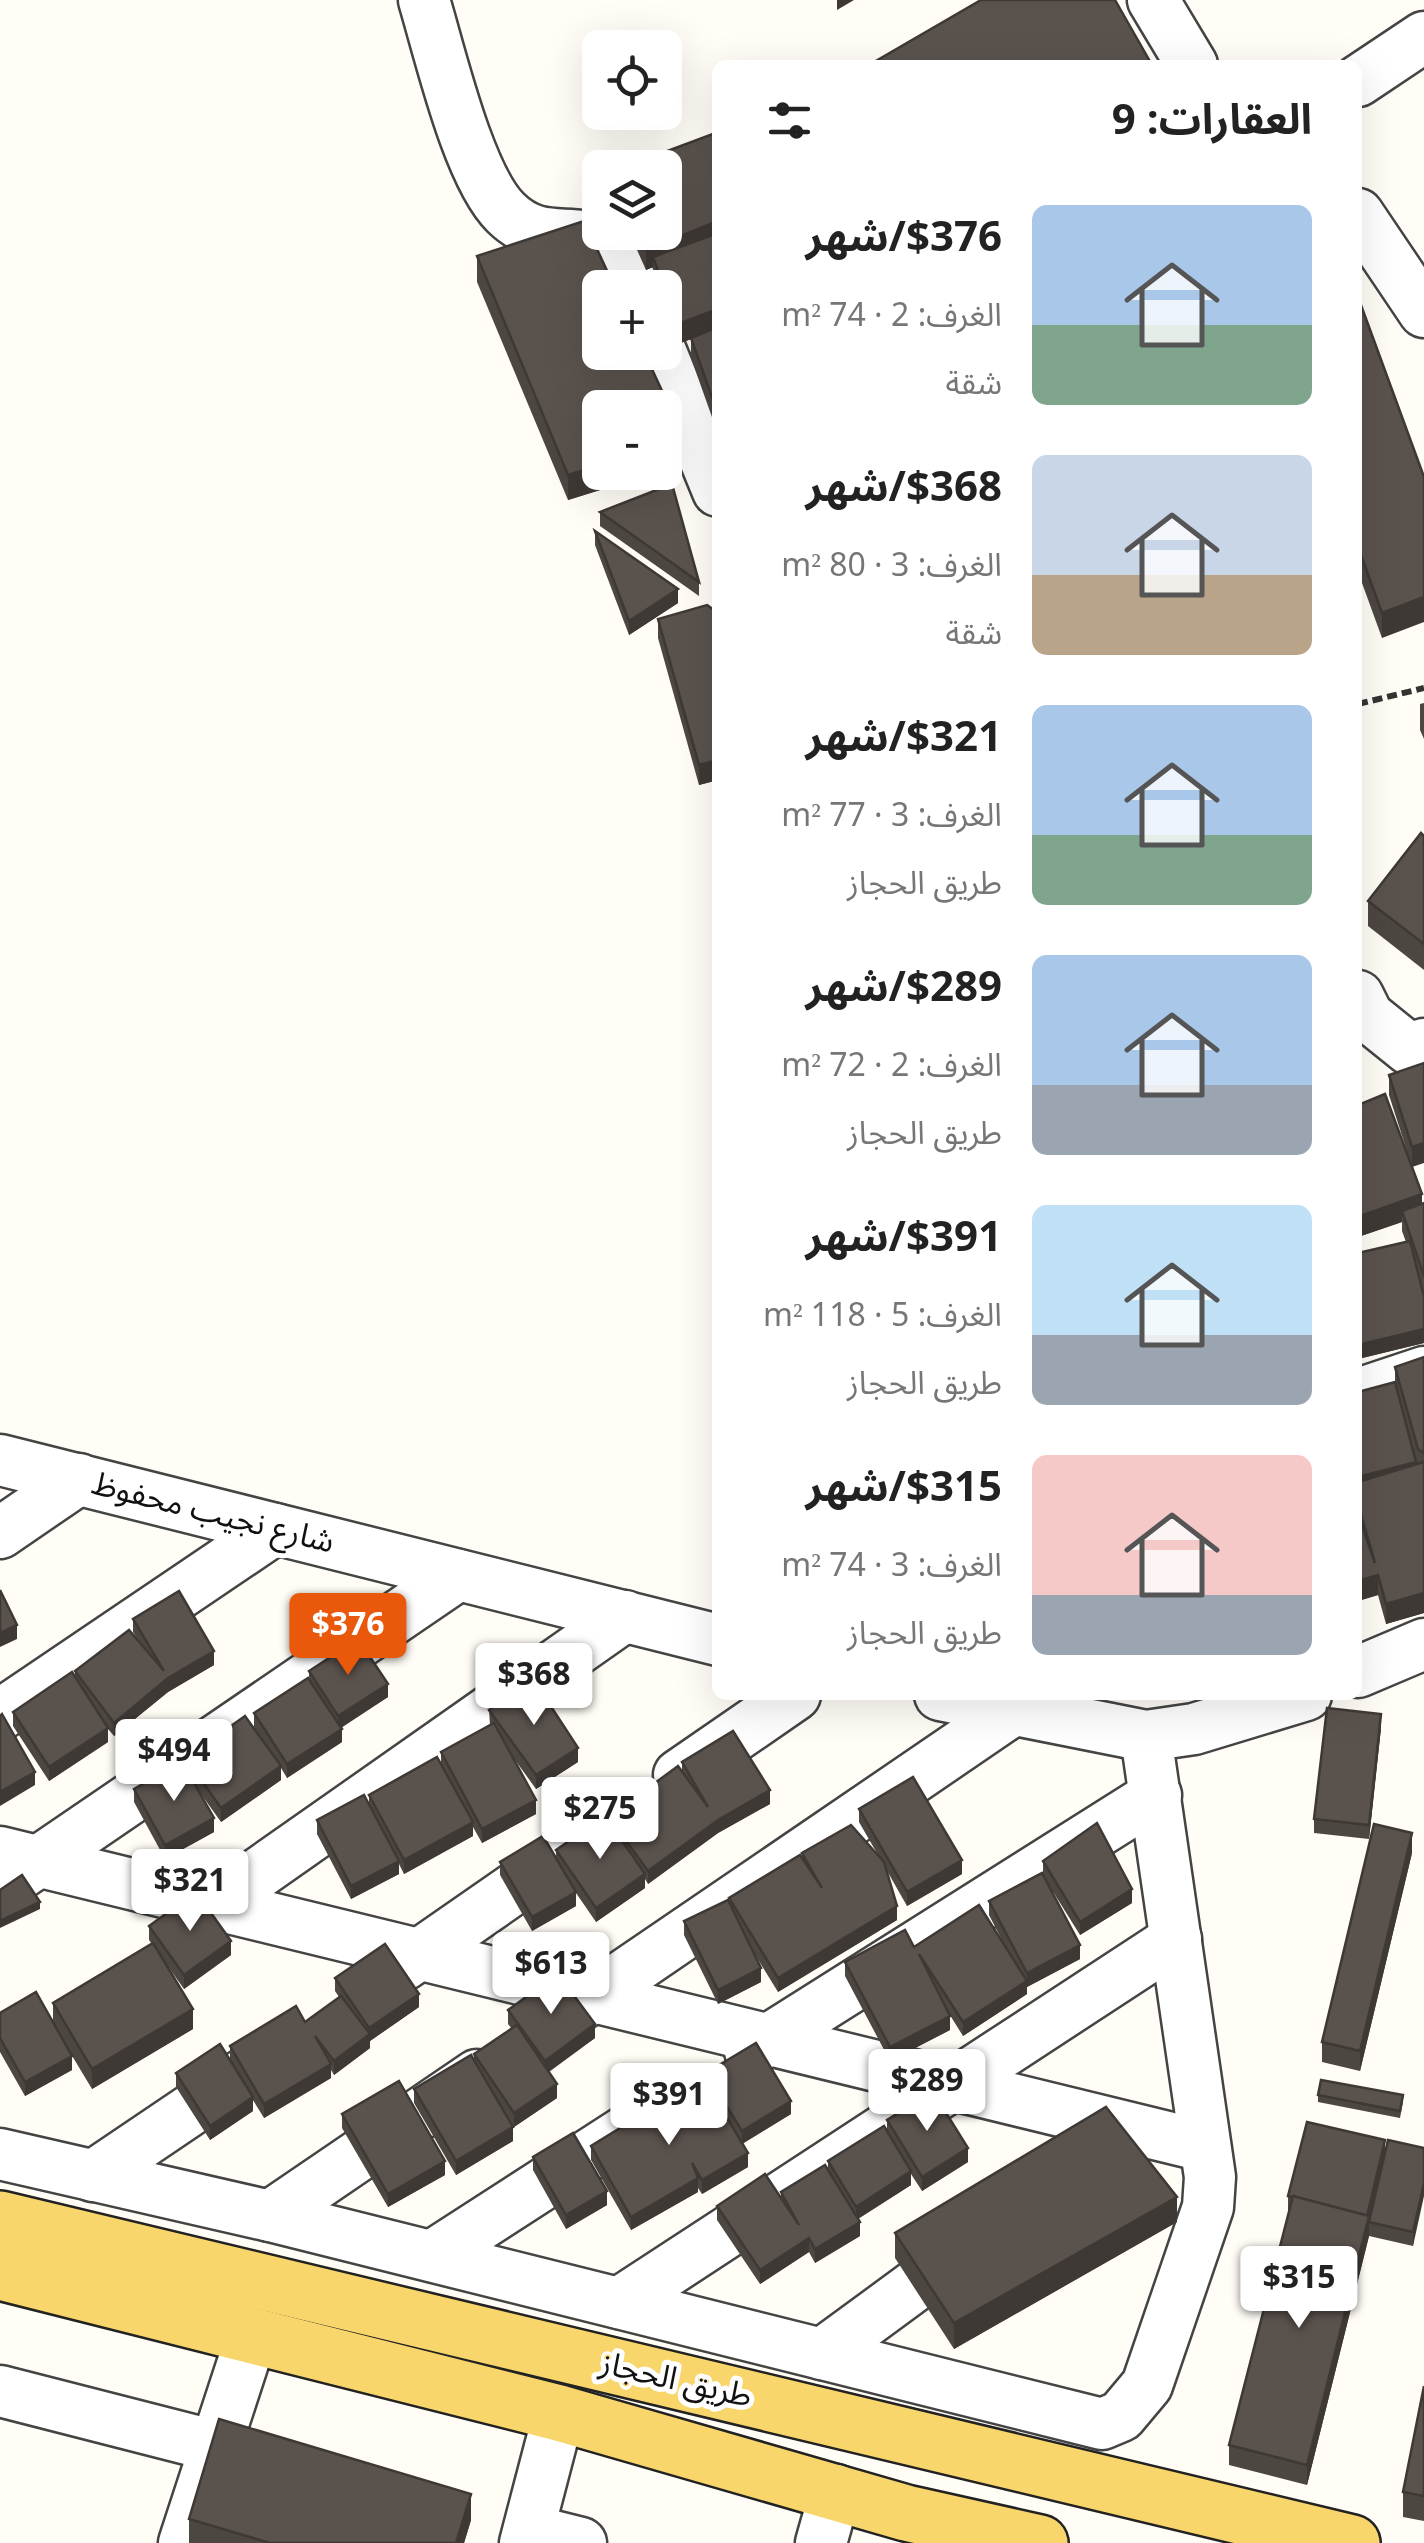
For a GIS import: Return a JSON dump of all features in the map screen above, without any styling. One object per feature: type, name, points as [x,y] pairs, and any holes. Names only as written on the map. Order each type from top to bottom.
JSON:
[{"type":"main road","name":"طريق الحجاز","points":[[0,2218],[1352,2543]]},
{"type":"main road","name":"طريق الحجاز","points":[[0,2272],[559,2413],[906,2513],[1040,2543]]},
{"type":"main road","points":[[715,2460],[738,2449],[744,2438],[738,2406],[728,2393]]},
{"type":"main road","points":[[906,2513],[879,2484],[885,2459],[910,2436]]},
{"type":"street","points":[[424,0],[461,126],[506,213],[540,234],[583,234],[609,244],[624,270]]},
{"type":"street","points":[[1152,0],[1189,60]]},
{"type":"street","points":[[1362,77],[1424,37]]},
{"type":"street","points":[[1362,220],[1424,312]]},
{"type":"street","points":[[668,370],[712,476]]},
{"type":"street","points":[[1362,1004],[1368,1016],[1409,1049],[1424,1044]]},
{"type":"street","points":[[1362,1393],[1424,1372]]},
{"type":"street","name":"شارع نجيب محفوظ","points":[[0,1460],[712,1638]]},
{"type":"street","points":[[0,1533],[79,1480]]},
{"type":"street","points":[[0,1715],[275,1529]]},
{"type":"street","points":[[13,1867],[458,1574]]},
{"type":"street","points":[[169,1936],[625,1616]]},
{"type":"street","points":[[1362,1670],[1424,1644]]},
{"type":"street","points":[[648,1796],[787,1700]]},
{"type":"street","points":[[961,1700],[1146,1736],[1194,1730],[1290,1700]]},
{"type":"street","points":[[270,2216],[1010,1712]]},
{"type":"street","points":[[0,2154],[270,2216],[1102,2424],[1120,2416],[1146,2385],[1208,2207],[1210,2176],[1146,1736]]},
{"type":"street","points":[[432,2256],[1156,1795]]},
{"type":"street","points":[[370,1988],[599,1830]]},
{"type":"street","points":[[13,1867],[215,1904],[1204,2146]]},
{"type":"street","points":[[619,2303],[1176,1939]]},
{"type":"street","points":[[93,2176],[289,2043]]},
{"type":"street","points":[[1084,2162],[1131,2128]]},
{"type":"street","points":[[822,2354],[1007,2218]]},
{"type":"street","points":[[184,2543],[252,2335]]},
{"type":"street","points":[[0,2392],[215,2446]]},
{"type":"street","points":[[559,2413],[527,2537],[581,2543]]},
{"type":"street","points":[[821,2543],[836,2490]]},
{"type":"path","points":[[1362,703],[1424,688]]},
{"type":"building","points":[[981,0],[1115,0],[1149,60],[878,60]]},
{"type":"building","points":[[712,134],[712,223],[682,236],[682,150],[670,150]]},
{"type":"building","points":[[582,222],[582,250],[597,250],[607,270],[582,270],[582,370],[652,370],[662,390],[582,390],[582,471],[568,475],[477,256]]},
{"type":"building","points":[[712,235],[712,311],[682,322],[682,270],[658,270],[653,257],[682,250],[682,246]]},
{"type":"building","points":[[1362,308],[1424,477],[1424,597],[1382,613],[1362,558]]},
{"type":"building","points":[[712,329],[712,397],[691,338]]},
{"type":"building","points":[[657,490],[674,490],[699,582],[600,512]]},
{"type":"building","points":[[595,531],[678,589],[629,621]]},
{"type":"building","points":[[707,605],[712,609],[712,762],[699,765],[658,619]]},
{"type":"building","points":[[1421,833],[1424,836],[1424,944],[1368,901]]},
{"type":"building","points":[[1424,1063],[1424,1143],[1412,1147],[1389,1075]]},
{"type":"building","points":[[1385,1094],[1422,1194],[1362,1216],[1362,1103]]},
{"type":"building","points":[[1424,1203],[1424,1276],[1402,1211]]},
{"type":"building","points":[[1410,1241],[1424,1297],[1424,1329],[1362,1344],[1362,1252]]},
{"type":"building","points":[[1424,1357],[1424,1453],[1418,1449],[1395,1367]]},
{"type":"building","points":[[1395,1382],[1416,1462],[1362,1476],[1362,1391]]},
{"type":"building","points":[[1424,1462],[1424,1593],[1386,1604],[1378,1575],[1362,1580],[1362,1526],[1375,1563],[1362,1518],[1362,1481]]},
{"type":"building","points":[[0,1590],[17,1625],[0,1633]]},
{"type":"building","points":[[179,1591],[214,1651],[168,1678],[114,1723],[75,1671],[129,1630],[164,1671],[133,1619]]},
{"type":"building","points":[[358,1639],[388,1684],[338,1716],[309,1671]]},
{"type":"building","points":[[72,1672],[108,1728],[49,1767],[13,1712]]},
{"type":"building","points":[[308,1678],[342,1729],[287,1764],[254,1713]]},
{"type":"building","points":[[533,1679],[578,1748],[536,1775],[489,1710]]},
{"type":"building","points":[[1327,1708],[1381,1714],[1369,1825],[1314,1819]]},
{"type":"building","points":[[0,1716],[35,1772],[0,1792]]},
{"type":"building","points":[[245,1716],[281,1766],[221,1808],[186,1758]]},
{"type":"building","points":[[494,1723],[536,1800],[482,1829],[441,1752]]},
{"type":"building","points":[[733,1731],[770,1790],[718,1820],[648,1871],[609,1817],[678,1766],[708,1807],[682,1762]]},
{"type":"building","points":[[437,1757],[473,1822],[404,1860],[369,1795]]},
{"type":"building","points":[[182,1762],[214,1818],[165,1845],[134,1789]]},
{"type":"building","points":[[913,1777],[962,1860],[907,1892],[859,1809]]},
{"type":"building","points":[[364,1795],[399,1861],[351,1886],[317,1820]]},
{"type":"building","points":[[605,1816],[645,1874],[596,1908],[556,1850]]},
{"type":"building","points":[[1097,1823],[1132,1889],[1080,1922],[1043,1861]]},
{"type":"building","points":[[1374,1824],[1412,1833],[1360,2051],[1322,2042]]},
{"type":"building","points":[[851,1825],[884,1862],[897,1906],[778,1978],[729,1898],[800,1855],[822,1888],[802,1853]]},
{"type":"building","points":[[543,1836],[576,1892],[532,1917],[500,1862]]},
{"type":"building","points":[[1042,1873],[1080,1945],[1027,1973],[989,1901]]},
{"type":"building","points":[[22,1875],[40,1902],[0,1921],[0,1890]]},
{"type":"building","points":[[196,1892],[231,1941],[184,1975],[149,1926]]},
{"type":"building","points":[[728,1900],[761,1968],[718,1990],[684,1921]]},
{"type":"building","points":[[979,1905],[1027,1981],[963,2022],[919,1954],[950,2016],[890,2047],[845,1962],[905,1930],[914,1947]]},
{"type":"building","points":[[153,1943],[193,2009],[92,2069],[53,2003]]},
{"type":"building","points":[[385,1944],[419,1994],[369,2028],[335,1978]]},
{"type":"building","points":[[558,1974],[595,2024],[545,2061],[508,2010]]},
{"type":"building","points":[[36,1992],[72,2056],[25,2082],[0,2038],[0,2013]]},
{"type":"building","points":[[341,1996],[370,2034],[334,2061],[315,2036],[331,2064],[264,2104],[230,2046],[296,2006],[305,2022]]},
{"type":"building","points":[[517,2025],[557,2084],[514,2113],[474,2054]]},
{"type":"building","points":[[756,2043],[791,2101],[742,2131],[706,2073]]},
{"type":"building","points":[[220,2044],[253,2097],[210,2126],[176,2073]]},
{"type":"building","points":[[471,2055],[513,2127],[456,2161],[414,2089]]},
{"type":"building","points":[[703,2077],[748,2153],[702,2180],[692,2163],[698,2178],[631,2217],[591,2146]]},
{"type":"building","points":[[1321,2080],[1403,2095],[1400,2111],[1318,2095]]},
{"type":"building","points":[[399,2081],[445,2161],[388,2194],[342,2114]]},
{"type":"building","points":[[933,2092],[968,2148],[922,2177],[887,2120]]},
{"type":"building","points":[[1106,2107],[1177,2197],[954,2323],[895,2233]]},
{"type":"building","points":[[1307,2122],[1385,2140],[1367,2216],[1288,2196]]},
{"type":"building","points":[[884,2126],[911,2171],[856,2207],[828,2161]]},
{"type":"building","points":[[573,2133],[607,2191],[566,2215],[533,2157]]},
{"type":"building","points":[[1388,2140],[1424,2148],[1424,2183],[1413,2232],[1369,2222]]},
{"type":"building","points":[[825,2165],[860,2222],[815,2249],[809,2238],[760,2270],[717,2206],[765,2174],[799,2225],[781,2192]]},
{"type":"building","points":[[1293,2196],[1369,2216],[1307,2465],[1229,2445]]},
{"type":"building","points":[[1424,2386],[1424,2496],[1403,2492]]},
{"type":"building","points":[[219,2419],[471,2494],[456,2543],[270,2543],[189,2519]]}]
